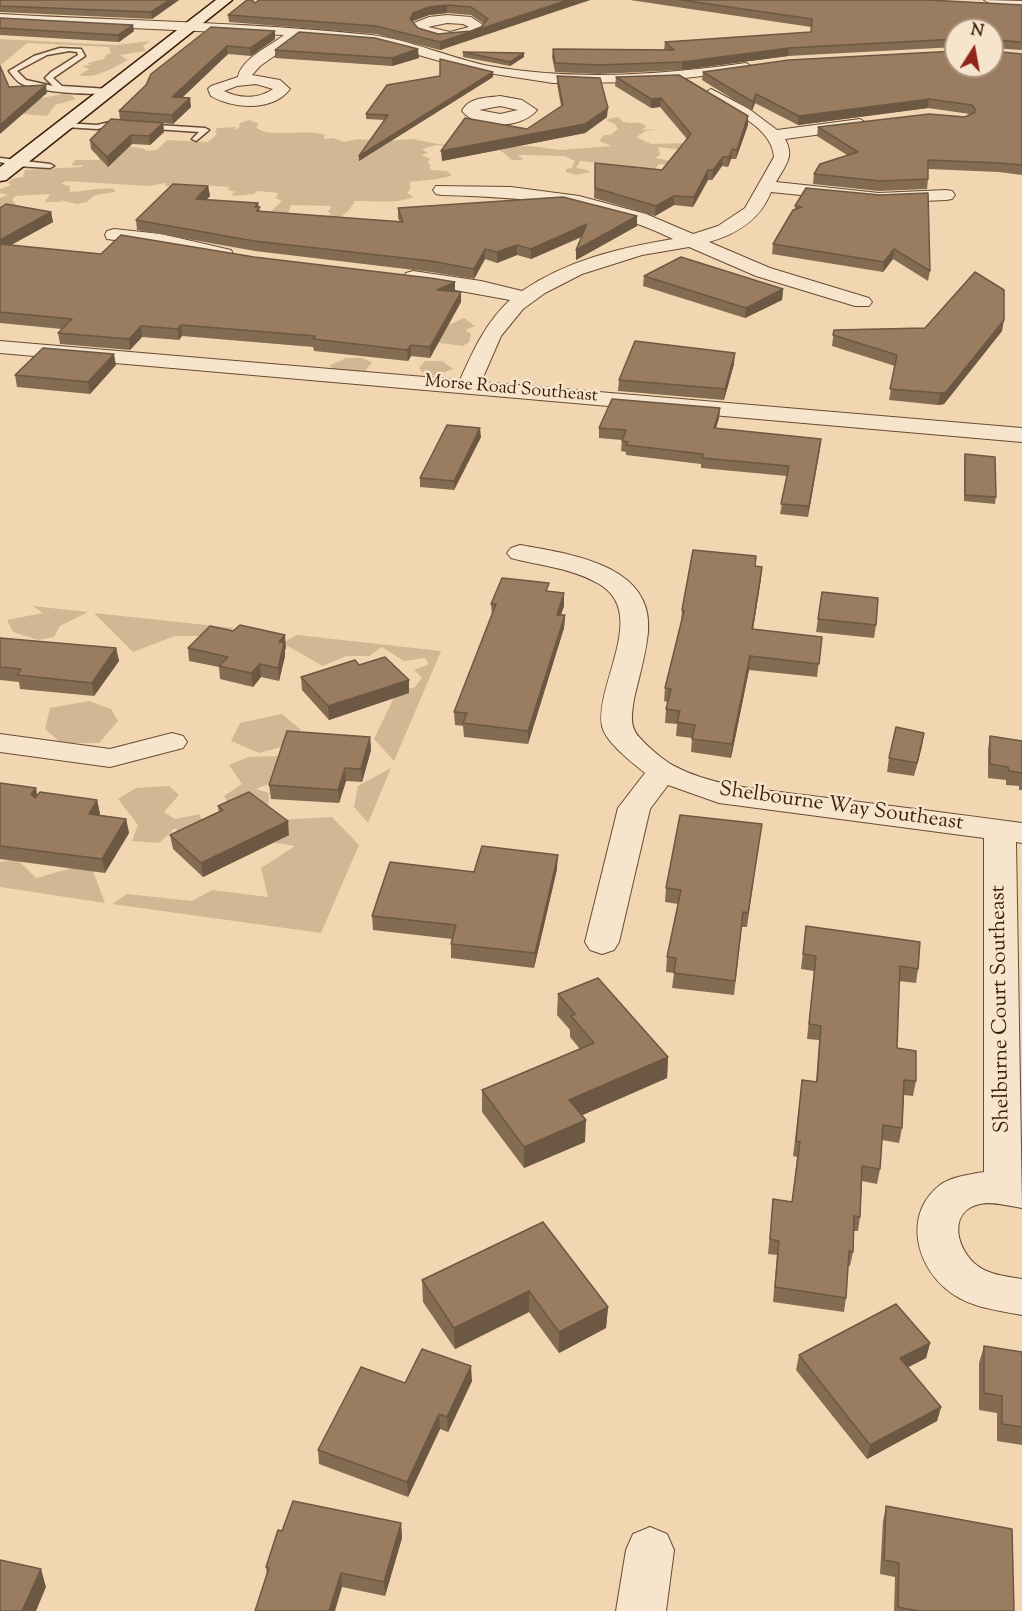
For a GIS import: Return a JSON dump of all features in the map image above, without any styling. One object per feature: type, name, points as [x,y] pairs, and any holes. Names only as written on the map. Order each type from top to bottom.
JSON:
[{"type":"street","points":[[0,176],[11,162],[65,125],[225,0]]},
{"type":"street","points":[[991,0],[1022,5]]},
{"type":"street","points":[[0,18],[192,26],[297,33],[394,43],[457,63],[531,76],[598,80],[682,76],[759,65]]},
{"type":"street","points":[[245,80],[245,74],[255,63],[297,33]]},
{"type":"street","points":[[394,43],[429,33]]},
{"type":"street","points":[[509,101],[531,76]]},
{"type":"street","points":[[468,386],[491,332],[505,314],[524,297],[546,283],[589,264],[641,249],[690,240],[725,229],[741,221],[758,202],[780,163],[783,154],[781,143],[761,123],[682,76]]},
{"type":"street","points":[[775,135],[881,121]]},
{"type":"street","points":[[765,186],[879,198],[946,195]]},
{"type":"street","points":[[442,190],[518,193],[590,203],[652,221],[747,266],[862,302]]},
{"type":"street","points":[[114,235],[161,240],[238,256]]},
{"type":"street","points":[[398,275],[481,286],[524,297]]},
{"type":"street","name":"Morse Road Southeast","points":[[0,347],[1022,435]]},
{"type":"street","points":[[520,553],[581,565],[602,576],[628,597],[634,618],[634,632],[617,713],[617,728],[629,744],[662,772],[634,808],[602,942]]},
{"type":"street","points":[[0,743],[110,758],[172,742]]},
{"type":"street","name":"Shelbourne Way Southeast","points":[[662,772],[719,793],[1011,831]]},
{"type":"street","name":"Shelburne Court Southeast","points":[[1011,831],[1013,1190],[983,1187],[964,1191],[949,1200],[939,1214],[935,1230],[939,1247],[948,1265],[964,1280],[985,1291],[1008,1297],[1022,1297]]},
{"type":"street","points":[[641,1611],[650,1550]]},
{"type":"lane","points":[[59,87],[49,78],[53,73],[82,56],[79,50],[57,49],[37,55],[14,71],[23,82],[59,87],[109,91]]},
{"type":"lane","points":[[65,125],[97,128],[110,124],[205,130],[196,139]]},
{"type":"lane","points":[[11,162],[50,166]]},
{"type":"shaded area","points":[[0,39],[116,45],[150,41],[143,46],[146,51],[120,55],[128,60],[105,72],[85,76],[79,75],[89,69],[82,66],[104,59],[111,53],[109,47],[27,43],[0,66]]},
{"type":"shaded area","points":[[63,94],[71,95],[76,99],[55,105],[47,116],[23,114],[0,106]]},
{"type":"shaded area","points":[[617,117],[624,122],[640,123],[646,126],[642,130],[658,129],[646,131],[636,137],[651,144],[688,143],[682,150],[658,147],[660,155],[655,158],[694,165],[659,164],[655,169],[662,173],[628,169],[631,166],[580,161],[576,168],[591,172],[576,175],[566,172],[566,169],[572,168],[575,161],[564,156],[523,155],[517,156],[523,158],[521,160],[512,160],[500,150],[436,145],[422,149],[428,153],[421,155],[431,159],[427,162],[431,165],[429,167],[431,170],[447,171],[452,175],[410,182],[410,190],[407,193],[414,197],[400,201],[355,201],[349,210],[336,221],[322,219],[331,214],[328,212],[332,206],[291,205],[288,214],[268,214],[282,201],[276,198],[278,193],[257,191],[254,194],[233,196],[232,193],[236,192],[228,190],[229,187],[188,184],[186,187],[165,186],[166,183],[148,186],[66,181],[61,184],[70,186],[70,192],[114,189],[115,192],[95,195],[87,202],[77,204],[60,200],[62,202],[45,202],[50,194],[15,196],[12,200],[16,204],[0,214],[0,198],[8,195],[0,193],[0,189],[11,185],[8,183],[11,179],[23,177],[25,170],[82,167],[82,165],[73,166],[72,164],[76,160],[99,160],[99,155],[125,146],[147,151],[157,150],[167,140],[208,142],[217,134],[215,132],[217,128],[236,127],[235,130],[239,128],[240,123],[249,120],[259,124],[256,127],[261,131],[317,133],[325,135],[324,139],[333,138],[344,142],[358,139],[386,141],[412,139],[438,144],[529,146],[561,150],[612,146],[599,141],[604,135],[610,135],[618,129],[615,124],[606,120]]},
{"type":"shaded area","points":[[464,318],[475,326],[465,330],[471,334],[469,342],[463,346],[440,343],[433,334],[444,327]]},
{"type":"shaded area","points":[[346,358],[362,358],[372,362],[365,371],[338,371],[329,366]]},
{"type":"shaded area","points":[[425,361],[442,361],[453,369],[437,375],[425,376],[419,368]]},
{"type":"shaded area","points":[[32,606],[88,612],[60,626],[54,637],[38,640],[13,632],[7,620],[43,613]]},
{"type":"shaded area","points":[[94,613],[234,628],[221,636],[175,636],[133,652]]},
{"type":"shaded area","points":[[297,635],[441,651],[394,761],[374,739],[399,687],[414,688],[422,678],[414,670],[429,664],[425,658],[404,661],[382,647],[369,656],[346,656],[323,666],[282,643]]},
{"type":"shaded area","points":[[89,701],[111,709],[118,721],[99,743],[61,743],[45,729],[50,708]]},
{"type":"shaded area","points":[[282,714],[301,730],[288,745],[259,753],[231,741],[240,723]]},
{"type":"shaded area","points":[[279,756],[283,778],[256,789],[269,793],[268,808],[233,810],[224,796],[242,784],[229,765],[248,757]]},
{"type":"shaded area","points":[[391,768],[368,823],[354,807],[358,786]]},
{"type":"shaded area","points":[[169,786],[179,795],[164,812],[175,819],[200,814],[204,831],[183,838],[175,828],[159,843],[132,841],[138,825],[118,799],[136,788]]},
{"type":"shaded area","points":[[332,817],[359,845],[321,933],[112,904],[127,894],[192,901],[212,890],[268,897],[261,868],[295,846],[265,841],[277,820]]},
{"type":"shaded area","points":[[17,859],[36,878],[90,863],[105,903],[0,887],[0,862]]},
{"type":"building","points":[[0,0],[169,0],[151,12],[0,6]]},
{"type":"building","points":[[247,0],[255,3],[259,0],[568,0],[440,42],[376,26],[228,15]],"holes":[[[447,5],[471,7],[488,19],[481,27],[471,31],[438,34],[418,28],[410,19],[413,13],[429,7]]]},
{"type":"building","points":[[681,0],[929,0],[1022,5],[1022,42],[1004,41],[1004,18],[944,18],[944,40],[789,48],[682,62],[598,65],[555,63],[553,49],[674,50],[665,42],[811,32],[812,19]]},
{"type":"building","points":[[0,18],[133,25],[118,35],[0,28]]},
{"type":"building","points":[[211,27],[275,31],[250,48],[227,46],[172,97],[190,98],[172,115],[119,111],[146,85],[151,74]]},
{"type":"building","points":[[299,32],[375,38],[418,49],[392,58],[275,50]]},
{"type":"building","points":[[463,52],[524,53],[510,62]]},
{"type":"building","points":[[944,52],[944,78],[1004,78],[1004,52],[1022,54],[1022,165],[928,160],[928,179],[880,181],[814,174],[820,164],[858,152],[818,127],[929,114],[965,117],[975,112],[975,109],[972,105],[929,99],[799,116],[756,94],[753,102],[703,72],[789,60]]},
{"type":"building","points":[[440,59],[493,72],[359,156],[388,115],[366,114],[387,85],[440,76]]},
{"type":"building","points":[[0,66],[9,87],[46,85],[0,125]]},
{"type":"building","points":[[679,75],[748,116],[737,150],[732,149],[729,157],[723,157],[713,170],[708,170],[694,197],[674,196],[656,206],[595,188],[595,163],[662,170],[691,134],[661,98],[651,99],[616,77]]},
{"type":"building","points":[[557,76],[600,78],[608,108],[585,124],[441,151],[465,118],[527,129],[563,105]]},
{"type":"building","points":[[111,119],[163,123],[149,136],[131,135],[107,157],[90,140]]},
{"type":"building","points":[[173,184],[208,186],[196,199],[258,203],[255,207],[260,207],[256,211],[403,222],[398,208],[563,197],[637,216],[576,250],[587,224],[531,249],[517,245],[497,252],[485,249],[474,269],[431,261],[254,241],[136,220]]},
{"type":"building","points":[[806,188],[880,195],[928,193],[930,271],[894,249],[884,262],[773,244],[793,210],[802,207],[795,206]]},
{"type":"building","points":[[6,204],[51,212],[0,240],[0,208]]},
{"type":"building","points":[[121,235],[254,257],[455,282],[437,290],[461,292],[430,347],[411,345],[407,350],[313,339],[315,336],[181,325],[178,329],[141,326],[129,339],[58,333],[72,319],[0,312],[0,244],[101,254]]},
{"type":"building","points":[[681,257],[783,289],[746,308],[644,276]]},
{"type":"building","points":[[975,272],[1004,290],[1004,320],[946,392],[890,389],[897,355],[833,335],[834,330],[925,328]]},
{"type":"building","points":[[635,341],[735,353],[725,389],[619,380]]},
{"type":"building","points":[[43,348],[114,354],[88,382],[15,375]]},
{"type":"building","points":[[612,399],[720,408],[714,428],[821,439],[809,506],[781,504],[789,466],[702,458],[703,454],[626,445],[628,442],[622,441],[626,430],[599,428]]},
{"type":"building","points":[[447,425],[480,428],[454,481],[420,478]]},
{"type":"building","points":[[965,454],[995,457],[996,497],[965,495]]},
{"type":"building","points":[[693,550],[756,556],[755,566],[762,567],[752,629],[822,637],[819,664],[750,656],[732,744],[692,739],[695,725],[677,722],[680,711],[666,709],[671,689],[665,688],[684,611],[682,610]]},
{"type":"building","points":[[502,578],[549,583],[546,591],[564,593],[557,615],[565,615],[528,731],[463,723],[467,713],[454,712],[496,604],[491,604]]},
{"type":"building","points":[[822,592],[878,598],[876,625],[818,619]]},
{"type":"building","points":[[240,625],[285,635],[279,642],[284,643],[278,668],[260,664],[251,673],[219,666],[228,657],[188,648],[210,626],[233,631]]},
{"type":"building","points":[[0,638],[116,648],[92,683],[17,675],[21,669],[0,667]]},
{"type":"building","points":[[385,657],[409,680],[328,706],[301,677],[355,660],[359,665]]},
{"type":"building","points":[[896,727],[924,733],[917,763],[889,758]]},
{"type":"building","points":[[287,731],[370,737],[361,769],[345,768],[338,790],[269,785]]},
{"type":"building","points":[[990,736],[1022,741],[1022,773],[1009,771],[1008,767],[990,764]]},
{"type":"building","points":[[0,783],[36,788],[31,794],[35,798],[40,792],[97,800],[89,814],[126,819],[102,859],[0,846]]},
{"type":"building","points":[[249,792],[288,821],[201,863],[170,835],[223,810],[218,806]]},
{"type":"building","points":[[680,815],[762,824],[748,913],[743,912],[735,981],[674,973],[676,958],[667,957],[681,890],[666,888]]},
{"type":"building","points":[[482,846],[558,855],[535,953],[451,944],[456,925],[372,916],[390,862],[474,872]]},
{"type":"building","points":[[806,926],[920,942],[918,969],[900,966],[897,1048],[916,1051],[916,1081],[904,1080],[902,1128],[883,1125],[880,1169],[862,1166],[860,1217],[854,1216],[853,1252],[849,1251],[846,1298],[775,1287],[779,1241],[770,1239],[773,1199],[792,1202],[800,1142],[796,1141],[802,1080],[817,1082],[821,1026],[809,1024],[816,956],[803,954]]},
{"type":"building","points":[[598,978],[668,1057],[569,1100],[586,1120],[524,1147],[482,1090],[594,1043],[571,1016],[575,1014],[558,994]]},
{"type":"building","points":[[543,1222],[608,1307],[559,1332],[529,1291],[454,1328],[422,1280]]},
{"type":"building","points":[[896,1304],[930,1343],[900,1358],[941,1407],[870,1445],[799,1355]]},
{"type":"building","points":[[984,1346],[1022,1352],[1022,1427],[1002,1424],[1002,1396],[984,1393]]},
{"type":"building","points":[[422,1349],[471,1366],[447,1417],[439,1414],[407,1482],[318,1450],[361,1367],[405,1383]]},
{"type":"building","points":[[293,1501],[401,1523],[384,1582],[341,1573],[329,1611],[255,1611],[278,1530],[282,1531]]},
{"type":"building","points":[[886,1506],[1012,1529],[1014,1611],[918,1611],[898,1607],[899,1563],[884,1560]]},
{"type":"building","points":[[0,1560],[41,1569],[22,1611],[0,1611]]}]
